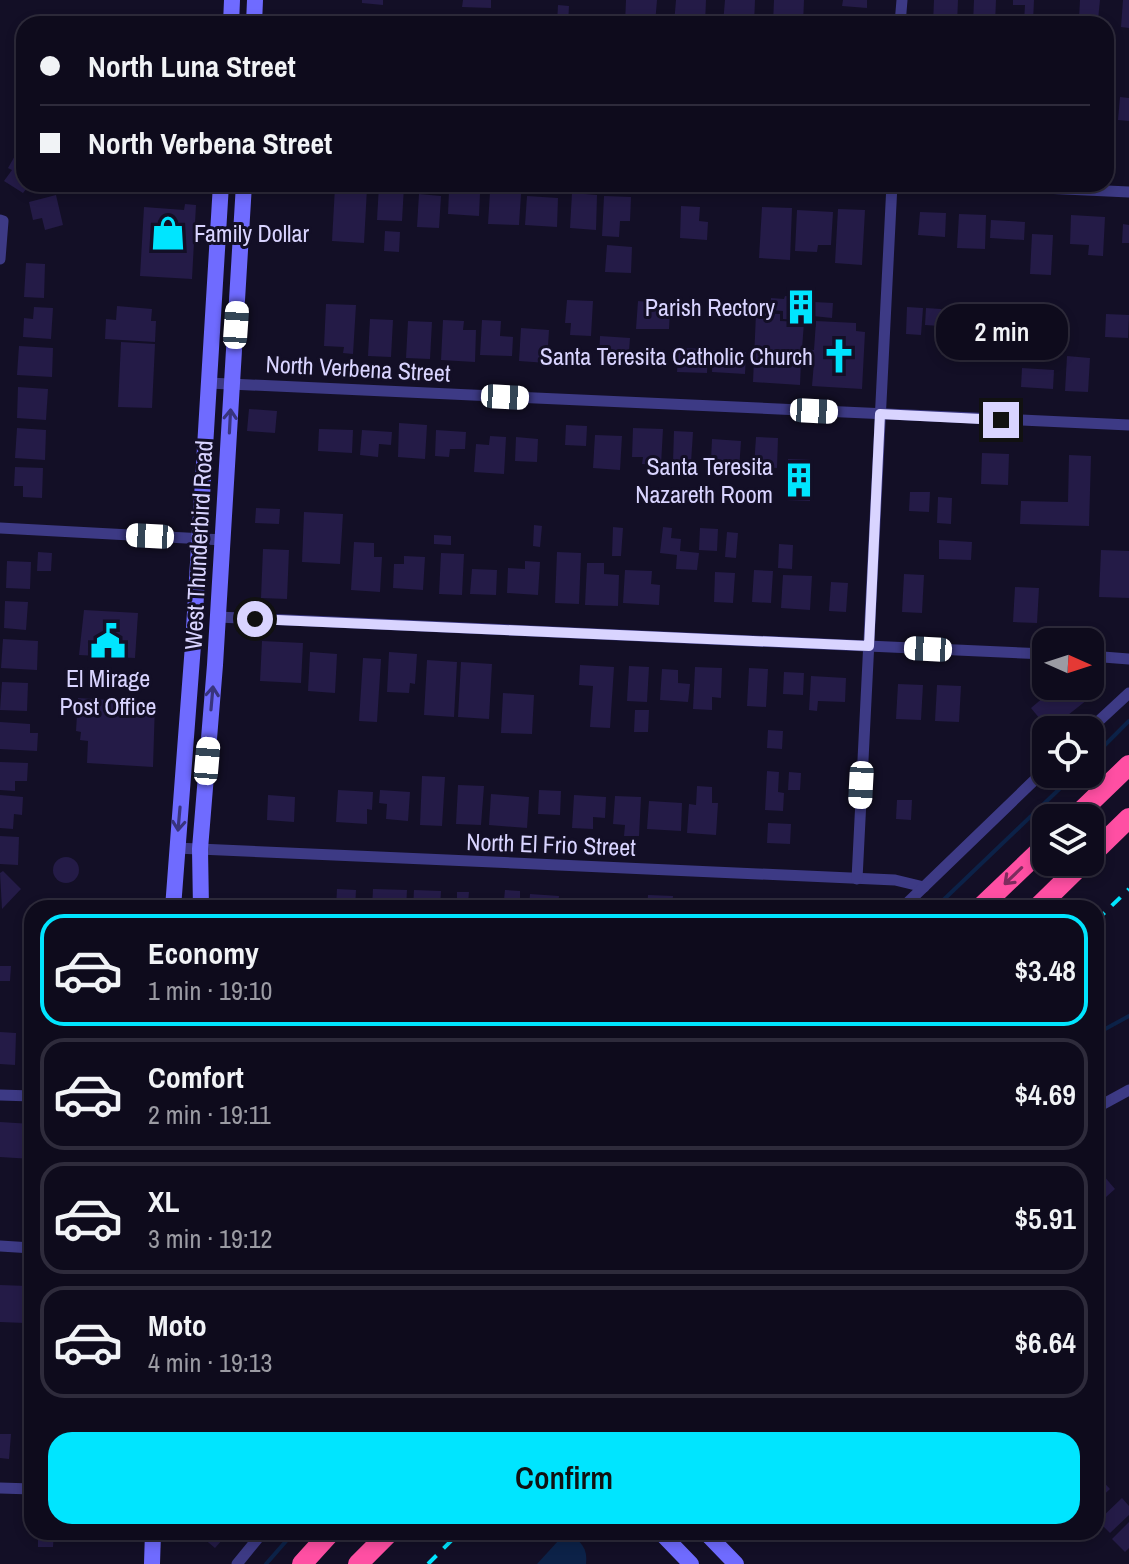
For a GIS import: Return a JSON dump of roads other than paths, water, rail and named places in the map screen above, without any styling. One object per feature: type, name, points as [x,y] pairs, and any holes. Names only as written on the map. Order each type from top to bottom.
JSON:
[{"type":"highway","points":[[1089,804],[1129,765]]},
{"type":"highway","points":[[1104,842],[1129,818]]},
{"type":"highway","points":[[988,900],[1032,858]]},
{"type":"highway","points":[[1045,900],[1070,876]]},
{"type":"highway","points":[[302,1564],[324,1540]]},
{"type":"highway","points":[[358,1564],[382,1540]]},
{"type":"main road","name":"West Thunderbird Road","points":[[173,900],[200,539],[221,192]]},
{"type":"main road","name":"West Thunderbird Road","points":[[200,900],[198,874],[218,617],[244,192]]},
{"type":"main road","points":[[152,1564],[153,1540]]},
{"type":"main road","points":[[668,1540],[691,1564]]},
{"type":"main road","points":[[713,1540],[736,1564]]},
{"type":"street","points":[[857,879],[892,192]]},
{"type":"street","points":[[0,259],[2,220]]},
{"type":"street","name":"North Verbena Street","points":[[209,383],[1129,425]]},
{"type":"street","points":[[0,528],[223,540]]},
{"type":"street","points":[[218,617],[1032,653]]},
{"type":"street","points":[[1104,657],[1129,659]]},
{"type":"street","points":[[1104,716],[1129,693]]},
{"type":"street","points":[[910,900],[1032,783]]},
{"type":"street","name":"North El Frio Street","points":[[176,848],[905,881],[924,887]]},
{"type":"street","points":[[1104,1104],[1129,1090]]},
{"type":"street","points":[[0,1095],[24,1096]]},
{"type":"street","points":[[0,1246],[24,1248]]},
{"type":"street","points":[[0,1488],[24,1489]]},
{"type":"street","points":[[237,1564],[256,1540]]},
{"type":"water","points":[[578,1540],[586,1554],[586,1564],[537,1564],[558,1541]]},
{"type":"waterway","points":[[1104,746],[1129,721]]},
{"type":"waterway","points":[[943,900],[1060,788]]},
{"type":"waterway","points":[[1104,1030],[1129,1016]]},
{"type":"waterway","points":[[266,1564],[287,1540]]},
{"type":"railway","points":[[1104,913],[1129,889]]},
{"type":"railway","points":[[428,1564],[452,1540]]},
{"type":"place","name":"Family Dollar","points":[[168,233]]},
{"type":"place","name":"Parish Rectory","points":[[801,307]]},
{"type":"place","name":"Santa Teresita Catholic Church","points":[[839,356]]},
{"type":"place","name":"Santa Teresita Nazareth Room","points":[[799,480]]},
{"type":"place","name":"El Mirage Post Office","points":[[108,641]]}]
